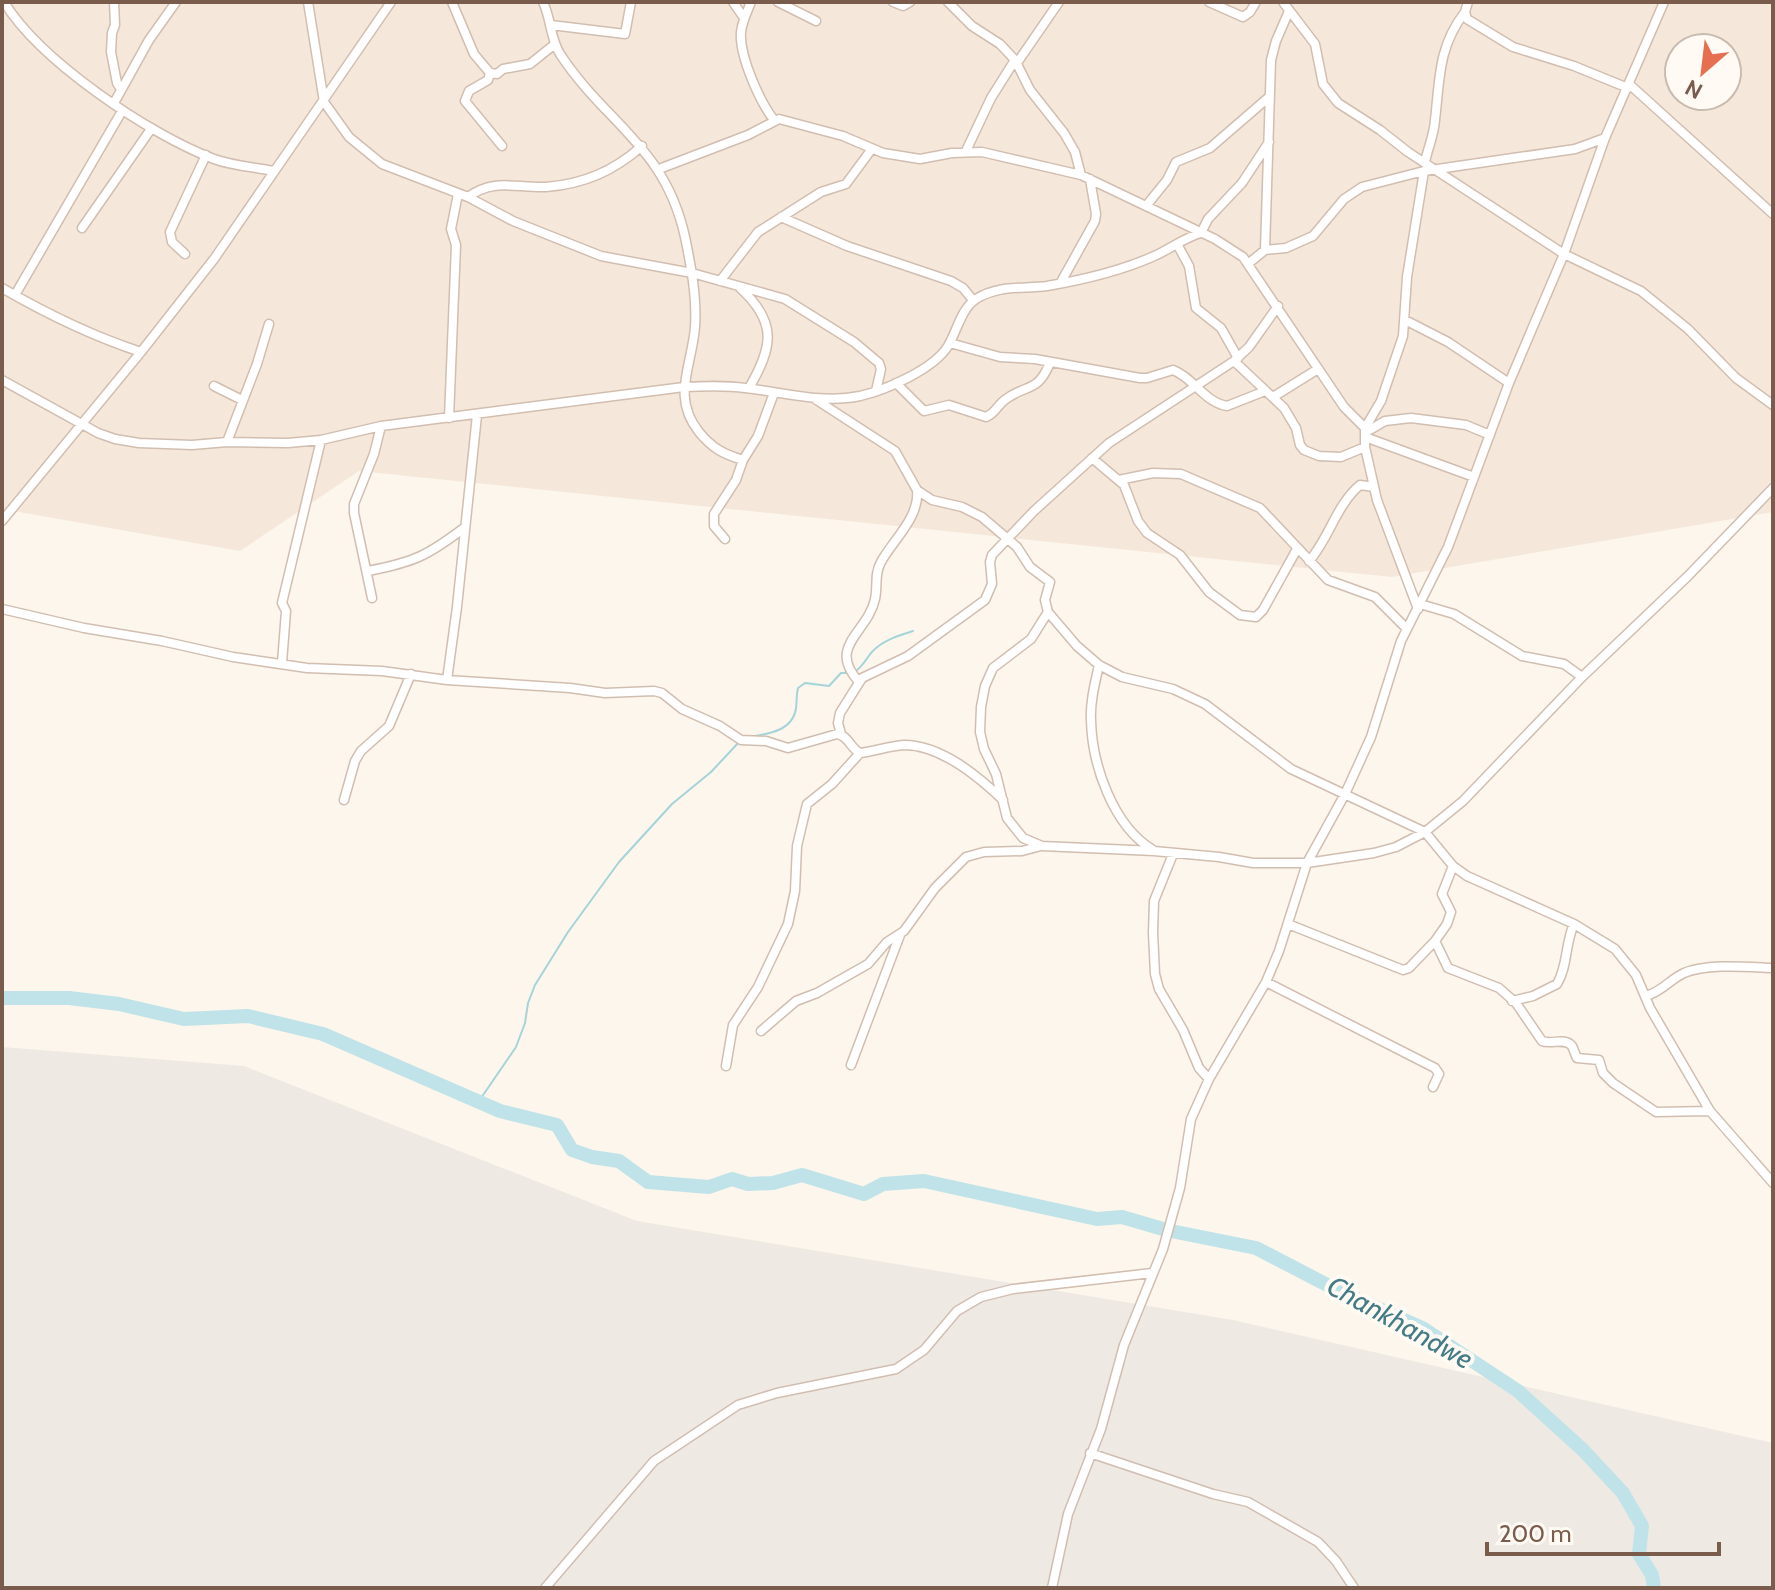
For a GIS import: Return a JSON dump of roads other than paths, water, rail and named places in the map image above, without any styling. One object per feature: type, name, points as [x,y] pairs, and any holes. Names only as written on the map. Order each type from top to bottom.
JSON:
[{"type":"street","points":[[4,2],[26,31],[122,111],[151,129],[206,155],[274,171]]},
{"type":"street","points":[[114,2],[111,52],[121,89]]},
{"type":"street","points":[[114,103],[149,40],[176,2]]},
{"type":"street","points":[[308,2],[324,102],[349,137],[382,164],[468,197],[513,221],[601,256],[692,273],[785,299],[854,342],[881,366],[876,391]]},
{"type":"street","points":[[2,521],[214,259],[391,2]]},
{"type":"street","points":[[452,2],[474,54],[490,73],[497,74],[503,69],[530,64],[555,44]]},
{"type":"street","points":[[543,2],[555,44],[591,94],[642,146],[659,169],[676,205],[692,273],[696,308],[684,387],[686,414],[714,449],[743,460]]},
{"type":"street","points":[[551,25],[625,34],[631,2]]},
{"type":"street","points":[[733,2],[744,18]]},
{"type":"street","points":[[751,2],[741,32],[744,54],[759,100],[774,120]]},
{"type":"street","points":[[778,2],[816,21]]},
{"type":"street","points":[[893,2],[903,6],[910,2]]},
{"type":"street","points":[[948,2],[1016,61],[1030,90],[1064,133],[1086,177],[1095,221],[1061,282]]},
{"type":"street","points":[[966,151],[991,98],[1059,2]]},
{"type":"street","points":[[1209,2],[1243,17],[1256,2]]},
{"type":"street","points":[[1283,2],[1315,44],[1321,77],[1331,96],[1424,167]]},
{"type":"street","points":[[1419,606],[1374,487],[1365,447],[1365,432],[1383,395],[1403,336],[1407,277],[1424,167],[1433,135],[1440,73],[1447,40],[1468,2]]},
{"type":"street","points":[[1052,1588],[1068,1514],[1101,1429],[1124,1345],[1163,1249],[1180,1188],[1191,1119],[1209,1079],[1266,982],[1307,863],[1345,794],[1371,737],[1407,629],[1448,547],[1509,383],[1564,254],[1605,138],[1664,2]]},
{"type":"street","points":[[1265,250],[1273,50],[1289,11]]},
{"type":"street","points":[[1465,12],[1470,22],[1513,47],[1628,86],[1773,214]]},
{"type":"street","points":[[490,73],[488,80],[469,91],[465,101],[502,146]]},
{"type":"street","points":[[1146,206],[1167,180],[1176,162],[1210,148],[1269,97]]},
{"type":"street","points":[[15,295],[122,111]]},
{"type":"street","points":[[659,169],[748,135],[774,120],[785,119],[843,136],[871,150],[920,159],[966,151],[1000,154],[1086,177],[1235,252],[1249,263],[1344,407],[1365,432],[1474,477]]},
{"type":"street","points":[[82,228],[151,129]]},
{"type":"street","points":[[1249,263],[1265,250],[1286,248],[1313,236],[1344,199],[1362,187],[1424,167],[1437,169],[1575,149],[1605,138]]},
{"type":"street","points":[[2,380],[81,424],[115,439],[192,445],[321,440],[356,429],[684,387],[749,388],[815,398],[858,396],[896,383],[934,362],[950,343],[973,300],[1001,289],[1061,282],[1133,265],[1201,233],[1208,219],[1242,183],[1269,142]]},
{"type":"street","points":[[468,197],[488,185],[545,187],[572,184],[598,176],[624,162],[642,146]]},
{"type":"street","points":[[720,281],[749,241],[821,192],[846,184],[871,150]]},
{"type":"street","points":[[185,254],[172,242],[170,232],[206,155]]},
{"type":"street","points":[[1437,169],[1564,254],[1633,286],[1664,307],[1736,378],[1773,405]]},
{"type":"street","points":[[449,418],[456,245],[451,229],[458,194]]},
{"type":"street","points":[[781,217],[847,246],[951,281],[963,288],[973,300]]},
{"type":"street","points":[[1177,244],[1189,266],[1196,308],[1221,328],[1236,360],[1284,408],[1296,428],[1300,445],[1310,454],[1341,457],[1365,447]]},
{"type":"street","points":[[737,286],[758,308],[769,345],[761,368],[749,388]]},
{"type":"street","points":[[2,288],[57,319],[141,352]]},
{"type":"street","points":[[860,753],[841,734],[838,723],[840,713],[865,675],[908,656],[985,600],[992,584],[992,555],[1006,539],[1123,432],[1236,360],[1278,306]]},
{"type":"street","points":[[1405,320],[1448,342],[1509,383]]},
{"type":"street","points":[[227,442],[269,324]]},
{"type":"street","points":[[950,343],[1000,357],[1140,378],[1173,370],[1218,404],[1227,406],[1269,394],[1318,369]]},
{"type":"street","points":[[896,383],[924,411],[949,405],[986,417],[994,414],[1005,399],[1042,381],[1050,363]]},
{"type":"street","points":[[214,386],[242,400]]},
{"type":"street","points":[[725,539],[713,520],[763,426],[774,393]]},
{"type":"street","points":[[815,398],[895,451],[917,490],[932,500],[974,512],[1017,547],[1030,567],[1050,582],[1045,600],[1048,612],[1077,646],[1099,665],[1122,677],[1192,697],[1221,713],[1283,765],[1425,832],[1453,866],[1476,881],[1574,924],[1615,949],[1630,966],[1710,1111],[1773,1183]]},
{"type":"street","points":[[447,680],[477,415]]},
{"type":"street","points":[[1365,432],[1385,421],[1411,418],[1466,425],[1490,435]]},
{"type":"street","points":[[372,598],[357,535],[354,504],[374,454],[381,426]]},
{"type":"street","points":[[282,663],[286,611],[282,603],[321,440]]},
{"type":"street","points":[[1092,458],[1129,491],[1142,527],[1180,555],[1209,592],[1246,617],[1256,617],[1263,610],[1297,549]]},
{"type":"street","points":[[1119,480],[1153,473],[1173,473],[1191,477],[1260,508],[1334,584],[1381,602],[1407,629]]},
{"type":"street","points":[[1309,561],[1354,490],[1360,485],[1374,487]]},
{"type":"street","points":[[859,682],[847,667],[847,649],[874,604],[878,568],[895,545],[916,505],[917,490]]},
{"type":"street","points":[[1048,612],[1031,639],[997,663],[985,686],[980,716],[982,742],[996,774],[1007,818],[1029,842],[1042,846],[1219,857],[1253,863],[1307,863],[1384,851],[1425,832],[1463,801],[1582,677],[1771,492]]},
{"type":"street","points":[[368,571],[401,565],[430,554],[464,528]]},
{"type":"street","points":[[1419,606],[1454,614],[1522,656],[1564,664],[1582,677]]},
{"type":"street","points":[[2,609],[233,657],[307,668],[411,674],[447,680],[605,693],[662,693],[682,709],[747,742],[766,741],[782,747],[799,746],[841,734]]},
{"type":"street","points":[[1099,665],[1091,718],[1095,758],[1120,814],[1141,841],[1154,851]]},
{"type":"street","points":[[344,800],[355,761],[361,751],[389,726],[411,674]]},
{"type":"street","points":[[726,1066],[733,1025],[758,987],[788,924],[795,891],[797,846],[807,804],[832,784],[860,753],[906,745],[933,751],[977,777],[1003,800]]},
{"type":"street","points":[[851,1065],[901,934],[935,888],[966,857],[1042,846]]},
{"type":"street","points":[[1173,854],[1154,901],[1155,974],[1159,989],[1183,1030],[1199,1068],[1209,1079]]},
{"type":"street","points":[[1288,924],[1403,970],[1409,968],[1447,924],[1451,912],[1442,894],[1453,866]]},
{"type":"street","points":[[1511,1001],[1533,996],[1557,984],[1574,924]]},
{"type":"street","points":[[761,1031],[796,1001],[860,969],[887,942],[901,934]]},
{"type":"street","points":[[1435,941],[1448,968],[1499,988],[1516,1003],[1542,1041],[1548,1044],[1564,1042],[1572,1046],[1577,1058],[1599,1060],[1602,1070],[1613,1083],[1649,1108],[1663,1114],[1710,1111]]},
{"type":"street","points":[[1646,996],[1660,991],[1685,973],[1731,967],[1773,968]]},
{"type":"street","points":[[1266,982],[1435,1068],[1439,1074],[1433,1087]]},
{"type":"street","points":[[545,1588],[654,1461],[738,1405],[777,1393],[896,1369],[924,1350],[957,1311],[981,1297],[1013,1289],[1152,1273]]},
{"type":"street","points":[[1090,1453],[1213,1494],[1248,1502],[1318,1542],[1336,1561],[1354,1588]]},
{"type":"waterway","points":[[854,672],[880,645],[913,631]]},
{"type":"waterway","points":[[749,737],[778,730],[790,722],[796,708],[798,688],[805,683],[829,686],[841,673],[848,673]]},
{"type":"waterway","points":[[479,1101],[516,1047],[535,985],[568,932],[619,862],[672,804],[711,772],[740,741]]},
{"type":"waterway","points":[[2,998],[69,998],[119,1004],[184,1019],[248,1016],[323,1034],[500,1111],[557,1125],[572,1150],[619,1161],[648,1182],[709,1187],[732,1179],[748,1184],[773,1183],[802,1175],[864,1194],[883,1184],[924,1181],[1097,1219],[1122,1217],[1163,1229]]},
{"type":"waterway","name":"Chankhandwe","points":[[1176,1232],[1256,1248],[1337,1290],[1424,1329],[1518,1391],[1583,1450],[1623,1493],[1642,1526],[1639,1554],[1652,1575],[1654,1588]]}]
